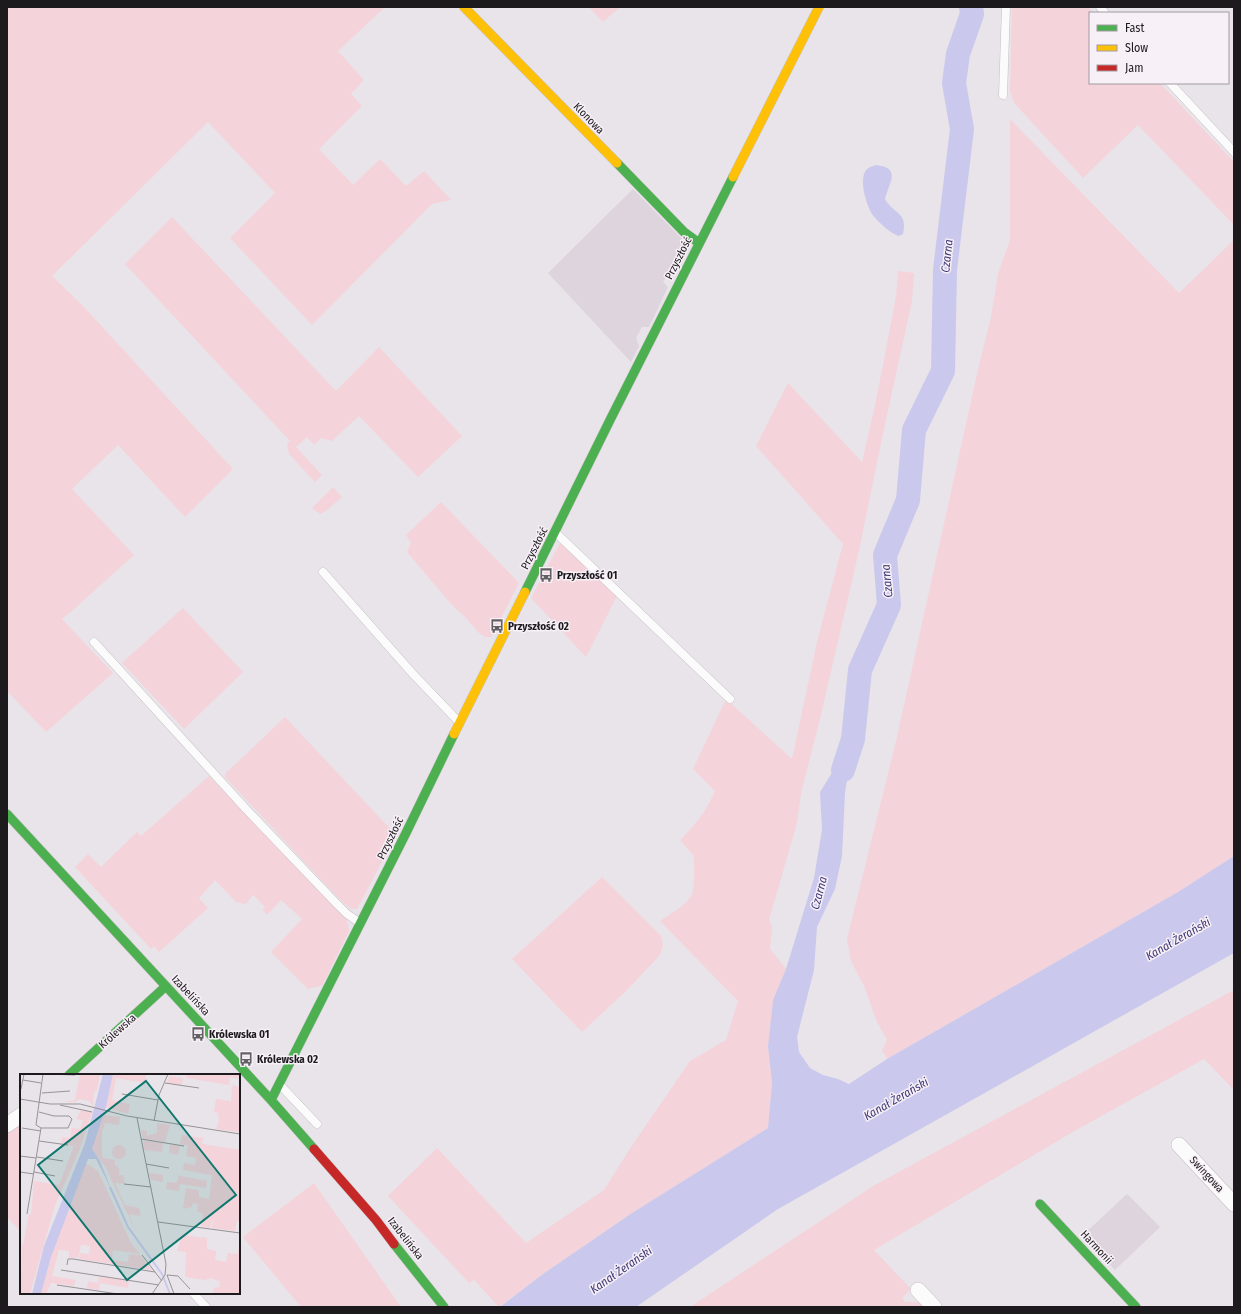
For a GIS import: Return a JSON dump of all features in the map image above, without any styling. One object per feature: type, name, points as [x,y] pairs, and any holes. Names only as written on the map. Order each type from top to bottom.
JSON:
[{"type":"street","name":"Klonowa","points":[[464,7],[684,232],[699,243]]},
{"type":"street","name":"Przyszłość","points":[[271,1100],[361,924],[556,533],[611,418],[819,7]]},
{"type":"street","name":"Izabelińska","points":[[7,814],[271,1100],[376,1220],[444,1307]]},
{"type":"street","name":"Królewska","points":[[70,1074],[166,986]]},
{"type":"street","points":[[7,1125],[20,1116]]},
{"type":"street","name":"Swingowa","points":[[1179,1145],[1234,1204]]},
{"type":"street","name":"Harmonii","points":[[1040,1204],[1136,1307]]},
{"type":"street","points":[[918,1290],[934,1307]]},
{"type":"lane","points":[[1003,95],[1006,7]]},
{"type":"lane","points":[[1171,84],[1234,152]]},
{"type":"lane","points":[[556,533],[730,699]]},
{"type":"lane","points":[[323,572],[413,674],[460,723]]},
{"type":"lane","points":[[94,642],[246,809],[346,914],[361,924]]},
{"type":"lane","points":[[279,1083],[317,1124]]},
{"type":"lane","points":[[194,1294],[206,1307]]},
{"type":"shaded area","points":[[7,7],[385,7],[338,51],[364,80],[351,94],[362,106],[319,149],[353,185],[380,159],[406,186],[424,171],[451,200],[432,204],[312,325],[230,238],[275,193],[208,122],[52,276],[83,306],[233,469],[185,517],[118,445],[72,489],[134,555],[62,619],[113,673],[46,732],[7,691]]},
{"type":"shaded area","points":[[589,7],[620,7],[603,22]]},
{"type":"shaded area","points":[[1012,7],[1088,7],[1093,12],[1089,12],[1089,84],[1161,84],[1234,162],[1234,225],[1138,125],[1083,178],[1015,104],[1010,92]]},
{"type":"shaded area","points":[[1010,119],[1179,293],[1234,240],[1234,856],[1178,892],[887,1059],[882,1050],[887,1040],[877,1022],[864,986],[851,961],[847,939],[897,737],[979,365],[991,317],[998,274],[1010,240]]},
{"type":"shaded area","points":[[633,189],[688,245],[676,271],[669,272],[663,282],[668,287],[649,327],[642,327],[636,338],[639,346],[631,362],[548,273]]},
{"type":"shaded area","points":[[172,217],[336,391],[379,347],[462,436],[418,477],[359,416],[332,441],[321,438],[314,445],[307,437],[296,447],[322,475],[315,482],[289,454],[287,444],[290,441],[125,264]]},
{"type":"shaded area","points":[[898,271],[914,273],[912,301],[858,555],[820,719],[801,793],[797,823],[769,920],[772,927],[770,949],[786,969],[773,1000],[768,1047],[772,1082],[768,1128],[632,1213],[543,1274],[499,1307],[474,1280],[469,1283],[388,1196],[437,1148],[526,1243],[604,1190],[631,1147],[690,1061],[726,1040],[738,1001],[660,921],[684,904],[691,896],[694,882],[694,856],[680,840],[708,806],[715,791],[693,769],[726,699],[792,759],[817,642],[843,544],[756,446],[788,383],[862,462],[876,401],[896,297]]},
{"type":"shaded area","points":[[333,487],[342,497],[326,511],[320,514],[312,508]]},
{"type":"shaded area","points":[[441,502],[519,583],[491,637],[485,637],[478,632],[451,604],[407,552],[411,543],[406,535]]},
{"type":"shaded area","points":[[560,543],[617,596],[586,657],[531,598]]},
{"type":"shaded area","points":[[183,608],[243,672],[184,729],[122,663]]},
{"type":"shaded area","points":[[285,717],[396,835],[357,909],[351,909],[340,900],[225,777],[226,773]]},
{"type":"shaded area","points":[[209,776],[347,920],[349,931],[322,986],[310,988],[309,990],[271,952],[302,919],[281,900],[267,915],[263,910],[265,907],[253,895],[246,904],[236,902],[215,880],[199,898],[208,908],[159,952],[154,946],[151,949],[75,867],[88,854],[101,867],[137,832],[141,836]]},
{"type":"shaded area","points":[[602,877],[661,936],[663,945],[660,955],[625,992],[582,1032],[512,959]]},
{"type":"shaded area","points":[[1234,990],[1234,1090],[1204,1059],[1071,1133],[874,1250],[911,1289],[902,1298],[905,1302],[919,1302],[924,1307],[690,1307],[873,1186]]},
{"type":"shaded area","points":[[20,1125],[20,1231],[7,1217],[7,1134]]},
{"type":"shaded area","points":[[314,1183],[401,1307],[301,1307],[243,1237]]},
{"type":"shaded area","points":[[1127,1194],[1160,1227],[1115,1270],[1083,1235]]},
{"type":"water","points":[[876,165],[889,169],[891,173],[891,182],[885,199],[904,221],[903,234],[899,236],[888,230],[877,220],[867,204],[863,185],[864,173],[870,167]]},
{"type":"water","name":"Kanał Żerański","points":[[853,739],[845,793],[842,856],[835,889],[817,927],[814,970],[797,1037],[799,1052],[810,1068],[823,1075],[849,1084],[887,1059],[1178,892],[1234,856],[1234,953],[778,1209],[636,1307],[500,1307],[543,1274],[632,1213],[768,1128],[772,1082],[768,1047],[773,1000],[786,969],[814,878],[822,830],[820,792]]},
{"type":"waterway","name":"Czarna","points":[[843,770],[853,739],[860,670],[889,605],[885,555],[908,500],[914,430],[943,371],[945,270],[962,129],[954,83],[958,54],[972,14],[971,7]]},
{"type":"traffic: fast","points":[[617,163],[684,232],[699,243]]},
{"type":"traffic: fast","points":[[525,592],[733,177]]},
{"type":"traffic: fast","points":[[271,1100],[406,833],[454,734]]},
{"type":"traffic: fast","points":[[7,814],[271,1100],[314,1149]]},
{"type":"traffic: fast","points":[[70,1074],[166,986]]},
{"type":"traffic: fast","points":[[1040,1204],[1136,1307]]},
{"type":"traffic: fast","points":[[394,1244],[444,1307]]},
{"type":"traffic: slow","points":[[464,7],[617,163]]},
{"type":"traffic: slow","points":[[733,177],[819,7]]},
{"type":"traffic: slow","points":[[454,734],[525,592]]},
{"type":"traffic: jam","points":[[314,1149],[376,1220],[394,1244]]},
{"type":"place","name":"Przyszłość 01","points":[[546,575]]},
{"type":"place","name":"Przyszłość 02","points":[[497,626]]},
{"type":"place","name":"Królewska 01","points":[[198,1034]]},
{"type":"place","name":"Królewska 02","points":[[246,1059]]}]
